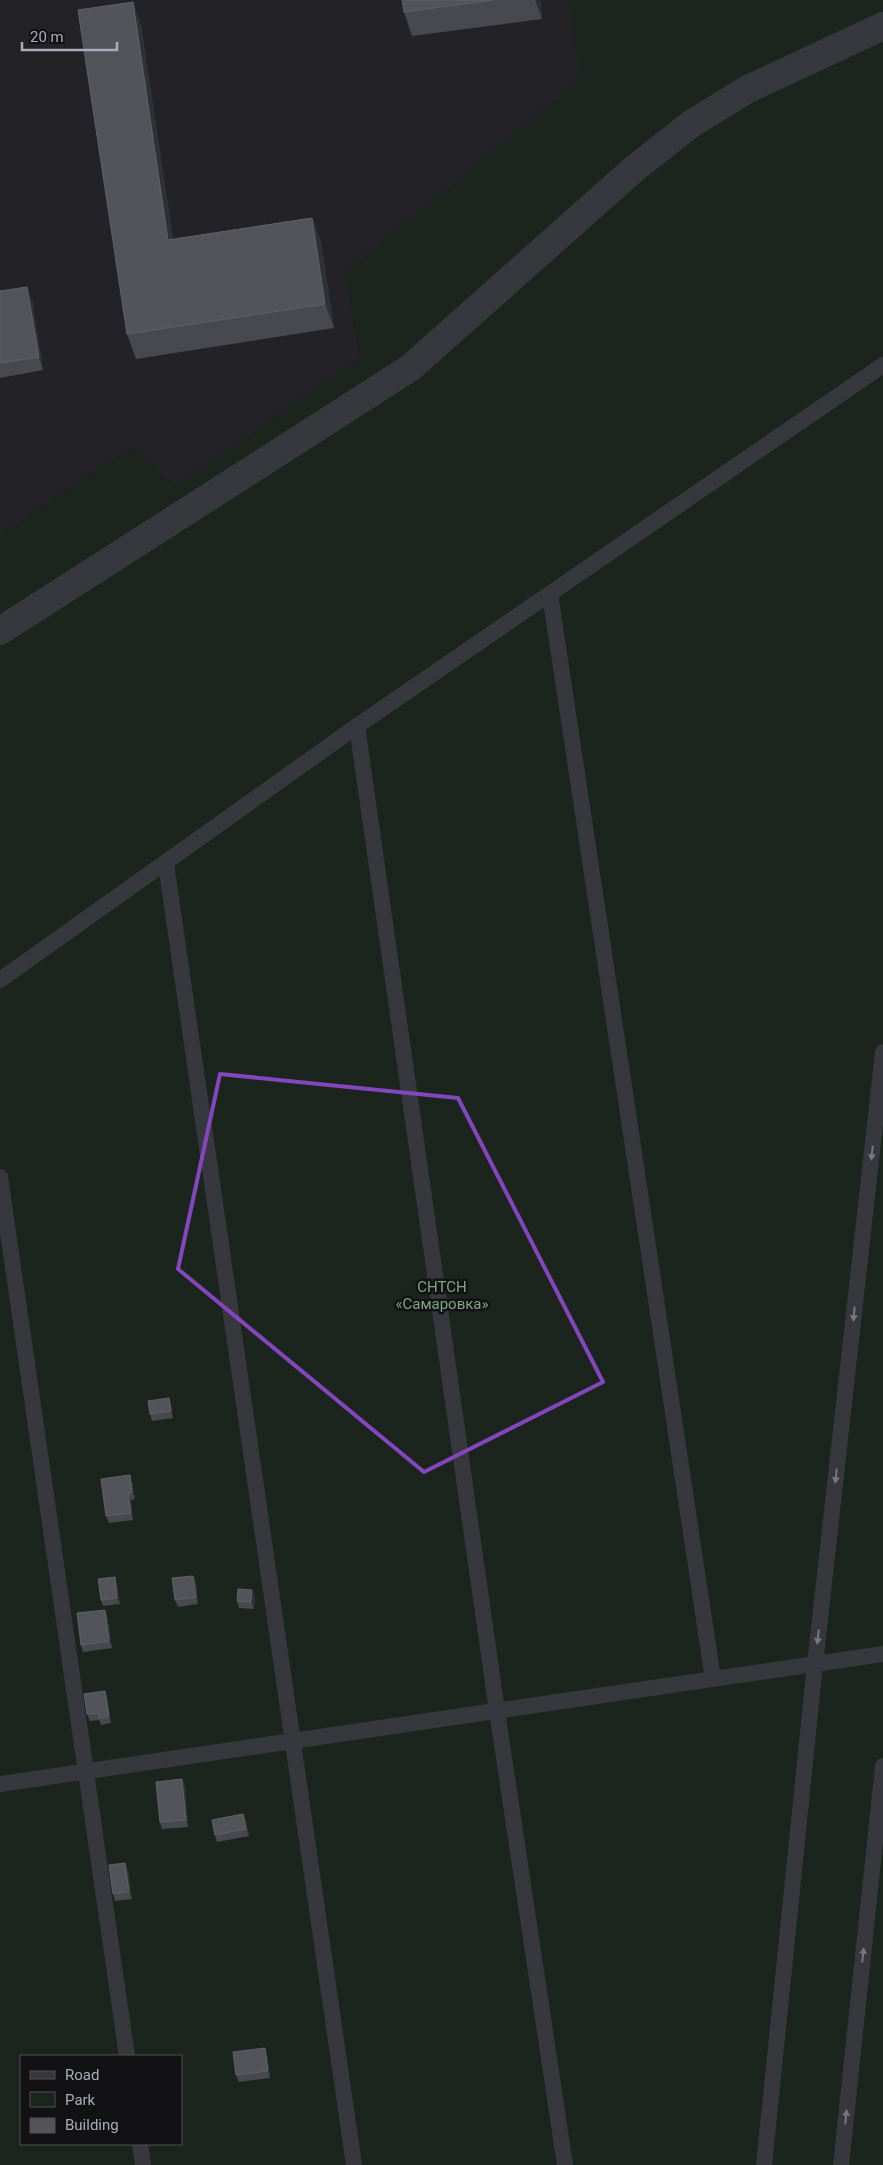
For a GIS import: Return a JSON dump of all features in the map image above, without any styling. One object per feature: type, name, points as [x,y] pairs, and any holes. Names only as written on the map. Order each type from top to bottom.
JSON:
[{"type":"street","points":[[0,631],[410,368],[634,169],[691,124],[748,89],[883,26]]},
{"type":"lane","points":[[0,980],[358,726],[883,365]]},
{"type":"lane","points":[[550,594],[713,1679]]},
{"type":"lane","points":[[358,726],[497,1710],[565,2165]]},
{"type":"lane","points":[[166,864],[354,2165]]},
{"type":"lane","points":[[764,2165],[815,1664],[883,1052]]},
{"type":"lane","points":[[0,1177],[127,2055]]},
{"type":"lane","points":[[0,1784],[883,1654]]},
{"type":"lane","points":[[841,2165],[883,1766]]},
{"type":"lane","points":[[140,2145],[143,2165]]},
{"type":"highlighted area","points":[[220,1074],[458,1098],[603,1382],[424,1472],[178,1269]]},
{"type":"shaded area","points":[[0,0],[568,0],[582,79],[345,273],[360,359],[177,486],[131,448],[0,535]]},
{"type":"green space","name":"СНТСН «Самаровка»","points":[[568,0],[883,0],[883,2165],[0,2165],[0,535],[131,448],[177,486],[360,359],[345,273],[581,79]]},
{"type":"building","points":[[402,0],[493,0],[404,12]]},
{"type":"building","points":[[133,2],[168,240],[312,218],[325,304],[127,334],[78,10]]},
{"type":"building","points":[[27,287],[39,357],[0,363],[0,291]]},
{"type":"building","points":[[169,1398],[171,1411],[150,1414],[148,1401]]},
{"type":"building","points":[[130,1475],[132,1492],[128,1493],[131,1513],[106,1516],[101,1479]]},
{"type":"building","points":[[193,1576],[196,1597],[175,1600],[172,1578]]},
{"type":"building","points":[[115,1577],[117,1598],[101,1600],[98,1579]]},
{"type":"building","points":[[238,1589],[252,1590],[251,1602],[237,1601]]},
{"type":"building","points":[[105,1610],[109,1641],[81,1645],[77,1613]]},
{"type":"building","points":[[105,1691],[109,1716],[99,1718],[98,1713],[87,1714],[84,1694]]},
{"type":"building","points":[[182,1779],[186,1820],[160,1822],[156,1782]]},
{"type":"building","points":[[243,1814],[246,1829],[215,1835],[212,1820]]},
{"type":"building","points":[[125,1863],[129,1892],[113,1894],[109,1865]]},
{"type":"building","points":[[265,2048],[268,2071],[236,2075],[233,2052]]}]
